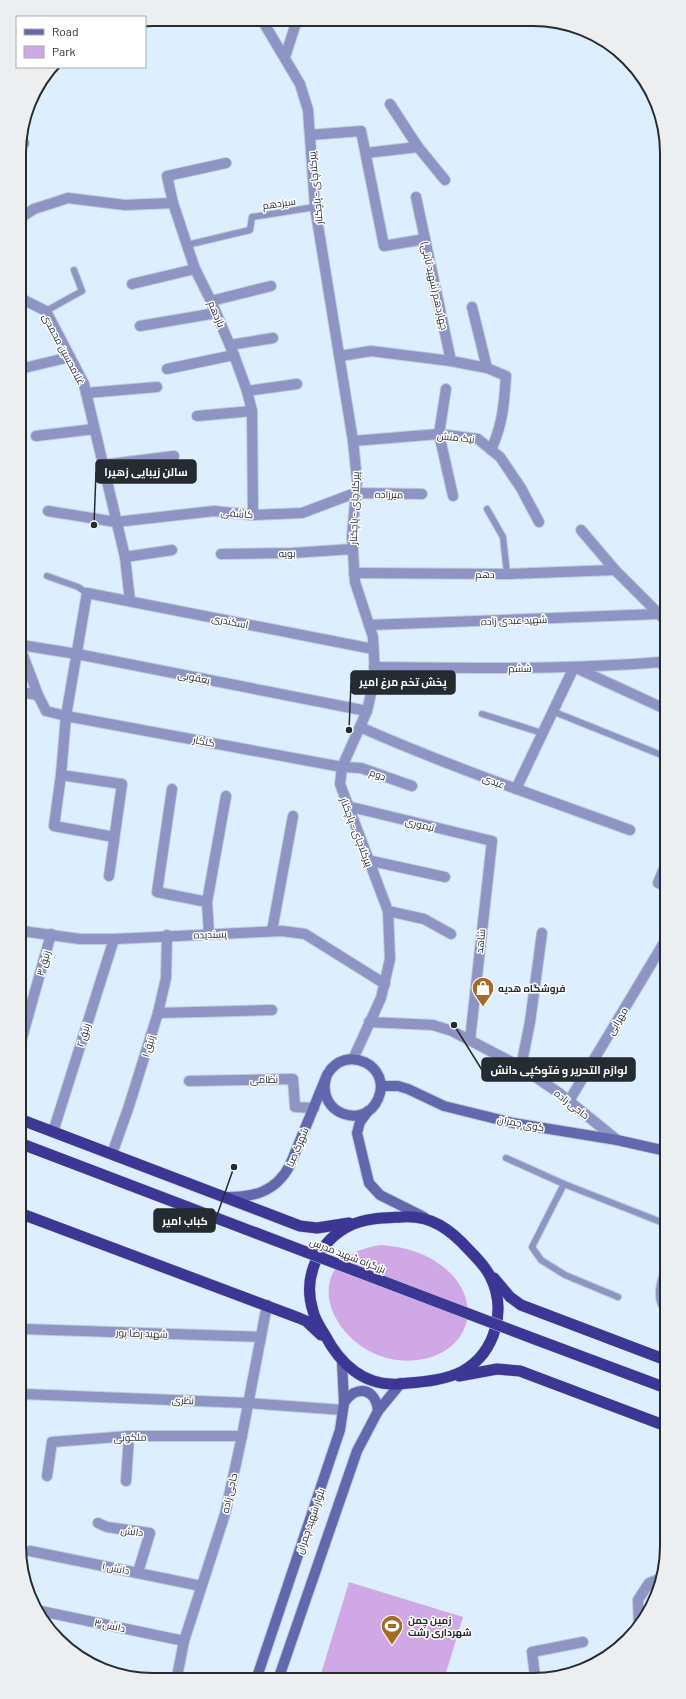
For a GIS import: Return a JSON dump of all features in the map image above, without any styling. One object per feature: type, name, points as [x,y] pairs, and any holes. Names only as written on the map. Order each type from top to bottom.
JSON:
[{"type":"highway","name":"بزرگراه شهید مدرس","points":[[26,1122],[306,1227],[320,1227],[408,1216],[433,1221]]},
{"type":"highway","name":"بزرگراه شهید مدرس","points":[[26,1146],[525,1336],[660,1386]]},
{"type":"highway","points":[[26,1215],[304,1320],[327,1339]]},
{"type":"highway","points":[[433,1221],[455,1235],[481,1262],[510,1297],[520,1305],[660,1358]]},
{"type":"highway","points":[[361,1222],[342,1230],[330,1239],[318,1256],[312,1270],[310,1286],[311,1306],[314,1316],[342,1362],[355,1373],[384,1383],[401,1383],[440,1379],[491,1370],[520,1371],[660,1424]]},
{"type":"highway","points":[[440,1379],[459,1373],[474,1362],[484,1351],[493,1334],[497,1321],[497,1296],[489,1274],[481,1262]]},
{"type":"main road","points":[[368,1111],[353,1116],[336,1110],[330,1104],[324,1087],[329,1072],[336,1064],[353,1059],[363,1061],[372,1067],[378,1076],[381,1086],[378,1100],[360,1122],[357,1133],[369,1183],[380,1195],[433,1221]]},
{"type":"main road","name":"شهرک صبا","points":[[224,1197],[259,1193],[278,1183],[290,1165],[326,1078]]},
{"type":"main road","name":"کوی چمران","points":[[381,1086],[403,1088],[444,1106],[513,1122],[617,1140],[660,1150]]},
{"type":"main road","name":"بلوار شهید چمران","points":[[258,1673],[336,1444],[344,1407],[342,1362]]},
{"type":"main road","points":[[280,1673],[357,1451],[378,1411],[401,1383]]},
{"type":"main road","points":[[344,1407],[348,1396],[356,1391],[365,1391],[373,1395],[378,1402],[378,1411]]},
{"type":"street","name":"پیرکلاچای - پاچکنار","points":[[266,26],[300,84],[308,110],[315,208],[340,356],[353,441],[357,480],[355,493],[353,549],[355,582],[373,637],[375,676],[367,711],[342,767],[340,784],[367,860],[380,888],[388,911],[390,959],[381,998],[353,1059]]},
{"type":"street","points":[[285,57],[295,26]]},
{"type":"street","points":[[390,104],[418,147],[445,180]]},
{"type":"street","name":"چهاردهم (شهید ثابتی)","points":[[310,135],[361,131],[384,246],[426,238],[451,361]]},
{"type":"street","points":[[366,153],[418,147]]},
{"type":"street","name":"یازدهم","points":[[226,163],[167,176],[173,203],[195,269],[211,300],[247,391],[252,411],[253,515]]},
{"type":"street","points":[[416,197],[426,238]]},
{"type":"street","points":[[26,214],[34,209],[68,198],[125,205],[173,203]]},
{"type":"street","points":[[132,284],[195,269]]},
{"type":"street","points":[[211,300],[272,286]]},
{"type":"street","name":"غلامحسین محمدی","points":[[26,301],[46,311],[84,384],[125,557],[130,601]]},
{"type":"street","points":[[472,307],[487,368]]},
{"type":"street","points":[[140,326],[216,313]]},
{"type":"street","points":[[167,369],[273,338]]},
{"type":"street","points":[[340,356],[371,351],[451,361],[487,368],[506,376],[503,415],[499,431],[491,450]]},
{"type":"street","points":[[26,368],[70,357]]},
{"type":"street","points":[[247,391],[297,384]]},
{"type":"street","points":[[86,394],[157,387]]},
{"type":"street","points":[[446,388],[439,434],[453,496]]},
{"type":"street","points":[[197,416],[252,411]]},
{"type":"street","points":[[36,436],[94,429]]},
{"type":"street","name":"نیک منش","points":[[353,441],[439,434],[478,438],[500,457],[517,482],[539,522]]},
{"type":"street","points":[[102,465],[174,456]]},
{"type":"street","name":"کاشفی","points":[[48,511],[116,522],[214,511],[253,515],[302,513],[355,493]]},
{"type":"street","name":"میرزاده","points":[[355,493],[422,494]]},
{"type":"street","points":[[581,530],[615,570],[660,615]]},
{"type":"street","name":"بویه","points":[[221,554],[292,553],[353,549]]},
{"type":"street","points":[[125,557],[172,550]]},
{"type":"street","name":"دهم","points":[[354,573],[507,574],[615,570]]},
{"type":"street","points":[[87,593],[66,716],[61,775],[54,826],[114,837]]},
{"type":"street","name":"اسکندری","points":[[87,593],[373,649]]},
{"type":"street","name":"شهید عبدی زاده","points":[[369,625],[660,616]]},
{"type":"street","name":"یعقوبی","points":[[26,645],[367,711]]},
{"type":"street","name":"ششم","points":[[374,667],[574,667],[621,666],[660,662]]},
{"type":"street","name":"گلکار","points":[[26,663],[46,711],[342,767]]},
{"type":"street","points":[[516,789],[574,667],[660,707]]},
{"type":"street","points":[[26,693],[38,695]]},
{"type":"street","name":"عبدی","points":[[360,727],[396,743],[516,789],[630,830]]},
{"type":"street","name":"دوم","points":[[342,767],[361,768],[412,786]]},
{"type":"street","points":[[61,775],[122,784],[109,876]]},
{"type":"street","points":[[172,789],[157,892],[207,902]]},
{"type":"street","points":[[209,934],[207,902],[226,796]]},
{"type":"street","name":"تیموری","points":[[347,806],[492,841]]},
{"type":"street","points":[[272,931],[293,816]]},
{"type":"street","name":"شاهد","points":[[470,1040],[492,841]]},
{"type":"street","points":[[367,860],[445,877]]},
{"type":"street","points":[[388,911],[424,919],[451,934]]},
{"type":"street","name":"پسندیده","points":[[26,931],[80,939],[114,939],[167,935],[272,931],[305,934],[385,984]]},
{"type":"street","points":[[521,1067],[530,1022],[542,933]]},
{"type":"street","name":"زنبق ۳","points":[[26,1024],[51,934]]},
{"type":"street","name":"زنبق ۱","points":[[112,1154],[129,1106],[158,1013],[166,978],[167,935]]},
{"type":"street","name":"زنبق ۲","points":[[53,1132],[114,939]]},
{"type":"street","name":"مهرابی","points":[[569,1101],[660,949]]},
{"type":"street","points":[[158,1013],[272,1010]]},
{"type":"street","name":"حاجی زاده","points":[[369,1022],[433,1025],[452,1031],[521,1067],[569,1101],[617,1140]]},
{"type":"street","name":"نظامی","points":[[189,1081],[293,1079],[295,1107],[314,1108]]},
{"type":"street","name":"حاجی زاده","points":[[178,1673],[184,1641],[225,1514],[242,1436],[267,1305]]},
{"type":"street","name":"شهید رضا پور","points":[[26,1330],[261,1337]]},
{"type":"street","name":"نظری","points":[[26,1394],[344,1407]]},
{"type":"street","points":[[126,1481],[129,1436]]},
{"type":"street","name":"ملکوتی","points":[[47,1476],[52,1442],[129,1436],[242,1436]]},
{"type":"street","name":"دانش","points":[[98,1523],[107,1528],[150,1534],[138,1572]]},
{"type":"street","name":"دانش ۱","points":[[30,1551],[202,1586]]},
{"type":"street","points":[[639,1617],[638,1600],[650,1583],[655,1581]]},
{"type":"street","name":"دانش ۳","points":[[44,1612],[184,1641]]},
{"type":"street","points":[[535,1673],[532,1652],[583,1642]]},
{"type":"lane","name":"سیزدهم","points":[[187,245],[250,230],[252,217],[315,208]]},
{"type":"lane","points":[[46,311],[82,291],[74,270]]},
{"type":"lane","points":[[487,509],[503,537],[507,574]]},
{"type":"lane","points":[[47,576],[78,587],[87,593]]},
{"type":"lane","points":[[552,711],[660,754]]},
{"type":"lane","points":[[482,714],[542,733]]},
{"type":"lane","points":[[506,1158],[564,1184],[660,1222]]},
{"type":"lane","points":[[564,1184],[532,1247],[541,1260],[565,1275],[618,1297]]},
{"type":"lane","points":[[660,1280],[658,1285],[660,1300]]},
{"type":"green space","points":[[381,1245],[408,1249],[424,1255],[440,1264],[458,1283],[465,1296],[468,1310],[466,1323],[461,1335],[452,1345],[440,1354],[424,1359],[394,1360],[368,1350],[348,1334],[334,1314],[329,1292],[334,1272],[350,1255]]},
{"type":"green space","name":"زمین چمن شهرداری رشت","points":[[349,1582],[463,1617],[446,1673],[321,1673]]},
{"type":"place","name":"سالن زیبایی زهیرا","points":[[94,525]]},
{"type":"place","name":"پخش تخم مرغ امیر","points":[[349,730]]},
{"type":"place","name":"فروشگاه هدیه","points":[[483,1008]]},
{"type":"place","name":"لوازم التحریر و فتوکپی دانش","points":[[454,1025]]},
{"type":"place","name":"کباب امیر","points":[[234,1167]]},
{"type":"place","name":"زمین چمن شهرداری رشت","points":[[392,1646]]}]
